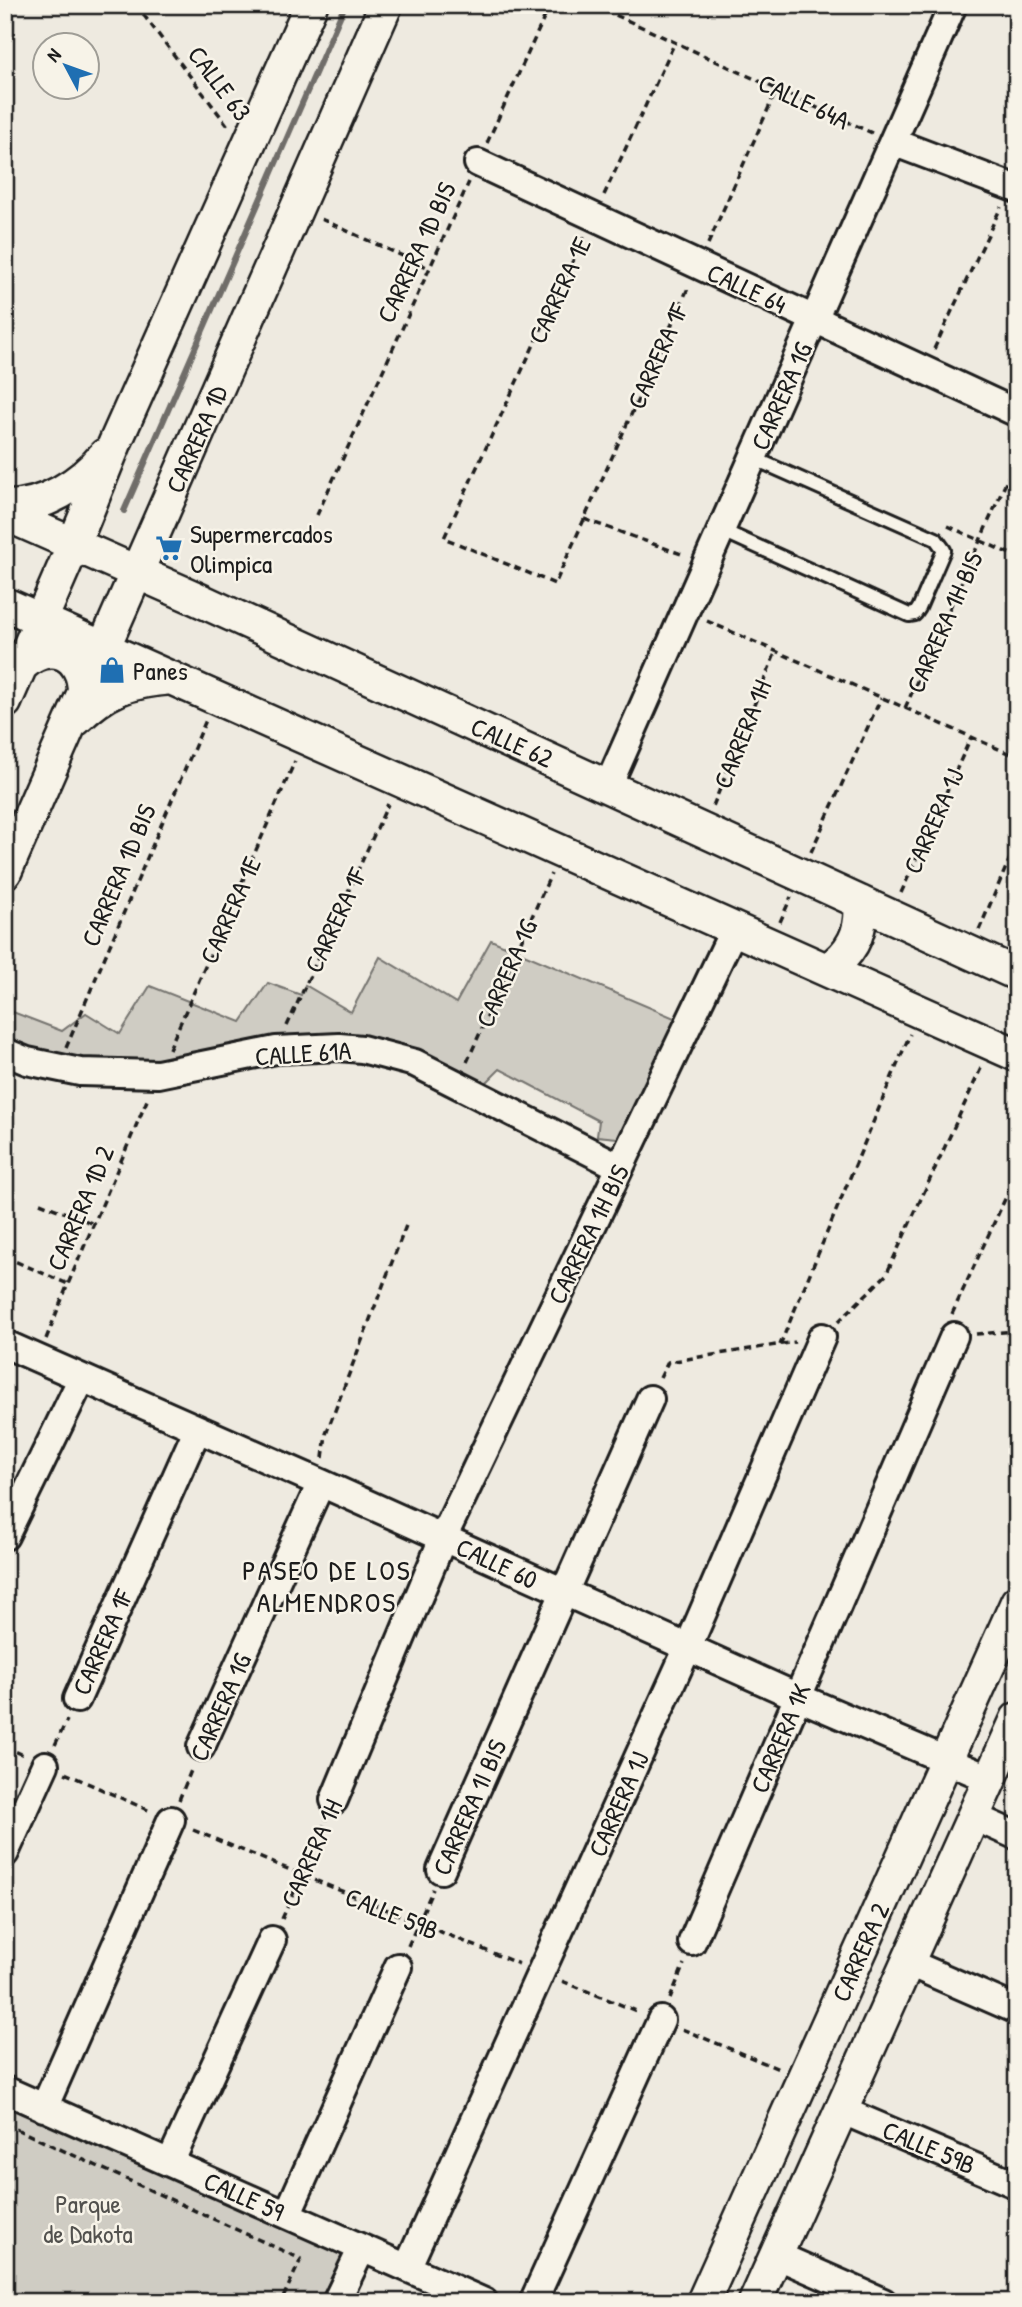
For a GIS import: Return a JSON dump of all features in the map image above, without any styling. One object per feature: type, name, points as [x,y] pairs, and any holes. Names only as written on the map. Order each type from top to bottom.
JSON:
[{"type":"street","points":[[5,702],[10,671],[41,620],[115,443],[311,5]]},
{"type":"street","name":"CARRERA 1D","points":[[5,872],[386,5]]},
{"type":"street","name":"CARRERA 1G","points":[[608,786],[953,5]]},
{"type":"street","points":[[893,142],[1013,188]]},
{"type":"street","name":"CALLE 64","points":[[478,163],[1017,413]]},
{"type":"street","points":[[5,508],[32,504],[61,492],[79,481],[115,443]]},
{"type":"street","name":"CALLE 62","points":[[5,514],[193,597],[1017,974]]},
{"type":"street","points":[[161,517],[169,561],[175,574],[193,597]]},
{"type":"street","points":[[5,604],[1017,1055]]},
{"type":"street","points":[[10,671],[30,657],[43,652],[57,652],[70,657],[80,667],[84,694]]},
{"type":"street","points":[[70,725],[99,698],[116,688],[134,682],[173,678]]},
{"type":"street","points":[[827,970],[848,953],[855,941],[862,915],[860,902]]},
{"type":"street","name":"CARRERA 1H BIS","points":[[443,1538],[734,929]]},
{"type":"street","name":"CALLE 61A","points":[[5,1052],[57,1069],[159,1074],[276,1050],[339,1047],[362,1049],[415,1063],[620,1167]]},
{"type":"street","name":"CARRERA 1J","points":[[407,2268],[688,1647],[822,1336]]},
{"type":"street","name":"CARRERA 1K","points":[[692,1942],[954,1336]]},
{"type":"street","name":"CALLE 60","points":[[5,1344],[798,1698],[990,1779]]},
{"type":"street","points":[[5,1536],[82,1378]]},
{"type":"street","name":"CARRERA 1I BIS","points":[[441,1870],[650,1399]]},
{"type":"street","name":"CARRERA 1F","points":[[77,1699],[197,1430]]},
{"type":"street","name":"CARRERA 1G","points":[[201,1747],[321,1483]]},
{"type":"street","name":"CARRERA 1H","points":[[334,1800],[443,1538]]},
{"type":"street","name":"CARRERA 2","points":[[703,2302],[1017,1602]]},
{"type":"street","name":"CARRERA 2","points":[[755,2302],[1017,1719]]},
{"type":"street","points":[[5,1853],[45,1765]]},
{"type":"street","points":[[972,1816],[1017,1836]]},
{"type":"street","points":[[44,2108],[171,1821]]},
{"type":"street","name":"CARRERA 1H","points":[[170,2163],[272,1940]]},
{"type":"street","points":[[907,1962],[1017,2010]]},
{"type":"street","points":[[287,2215],[398,1967]]},
{"type":"street","points":[[533,2302],[661,2020]]},
{"type":"street","name":"CALLE 59","points":[[5,2090],[484,2302]]},
{"type":"street","name":"CALLE 59B","points":[[841,2110],[1017,2185]]},
{"type":"street","points":[[337,2302],[362,2248]]},
{"type":"street","points":[[776,2255],[883,2302]]},
{"type":"lane","points":[[721,530],[909,615],[915,614],[919,608],[944,550],[936,539],[753,458]]},
{"type":"path","name":"CALLE 63","points":[[136,5],[247,151]]},
{"type":"path","name":"CARRERA 1D BIS","points":[[317,515],[550,5]]},
{"type":"path","name":"CALLE 64A","points":[[594,5],[893,142]]},
{"type":"path","name":"CARRERA 1E","points":[[555,584],[444,538],[675,43]]},
{"type":"path","name":"CARRERA 1F","points":[[555,584],[777,89]]},
{"type":"path","points":[[924,370],[1013,188]]},
{"type":"path","points":[[297,209],[429,268]]},
{"type":"path","name":"CARRERA 1H BIS","points":[[905,708],[1017,458]]},
{"type":"path","points":[[584,519],[706,564]]},
{"type":"path","points":[[707,621],[1017,757]]},
{"type":"path","name":"CARRERA 1H","points":[[708,817],[776,651]]},
{"type":"path","name":"CARRERA 1D BIS","points":[[57,1069],[208,714],[213,696]]},
{"type":"path","name":"CARRERA 1H BIS","points":[[770,945],[881,698]]},
{"type":"path","name":"CARRERA 1J","points":[[895,905],[971,737]]},
{"type":"path","name":"CARRERA 1E","points":[[159,1074],[296,759]]},
{"type":"path","name":"CARRERA 1F","points":[[276,1050],[389,802]]},
{"type":"path","points":[[975,941],[1017,842]]},
{"type":"path","name":"CARRERA 1G","points":[[457,1083],[554,867]]},
{"type":"path","points":[[780,1345],[912,1028]]},
{"type":"path","points":[[650,1399],[668,1362],[822,1336],[886,1275],[985,1059]]},
{"type":"path","name":"CARRERA 1D 2","points":[[39,1359],[68,1284],[159,1074]]},
{"type":"path","points":[[1017,1173],[952,1314],[954,1336],[1017,1331]]},
{"type":"path","points":[[40,1203],[94,1224]]},
{"type":"path","points":[[321,1483],[326,1434],[407,1223]]},
{"type":"path","points":[[5,1257],[68,1284]]},
{"type":"path","name":"CARRERA 1F","points":[[45,1765],[77,1699]]},
{"type":"path","name":"CALLE 59B","points":[[5,1747],[302,1876],[782,2070]]},
{"type":"path","name":"CARRERA 1G","points":[[171,1821],[201,1747]]},
{"type":"path","name":"CARRERA 1H","points":[[272,1940],[334,1800]]},
{"type":"path","name":"CARRERA 1I BIS","points":[[398,1967],[441,1870]]},
{"type":"path","points":[[661,2020],[692,1942]]},
{"type":"path","points":[[5,2124],[301,2259],[281,2302]]},
{"type":"green space","points":[[491,940],[686,1023],[628,1139],[597,1136],[599,1121],[500,1069],[476,1093],[339,1047],[158,1074],[5,1051],[5,1009],[62,1031],[86,1013],[120,1034],[150,986],[241,1022],[268,983],[301,995],[305,985],[351,1012],[380,957],[456,1003]]},
{"type":"green space","name":"Parque de Dakota","points":[[5,2090],[362,2248],[336,2302],[5,2302]]},
{"type":"waterway","points":[[124,511],[345,5]]},
{"type":"place","name":"Supermercados Olimpica","points":[[169,548]]},
{"type":"place","name":"Panes","points":[[112,670]]},
{"type":"district","name":"PASEO DE LOS ALMENDROS","points":[[327,1586]]}]
